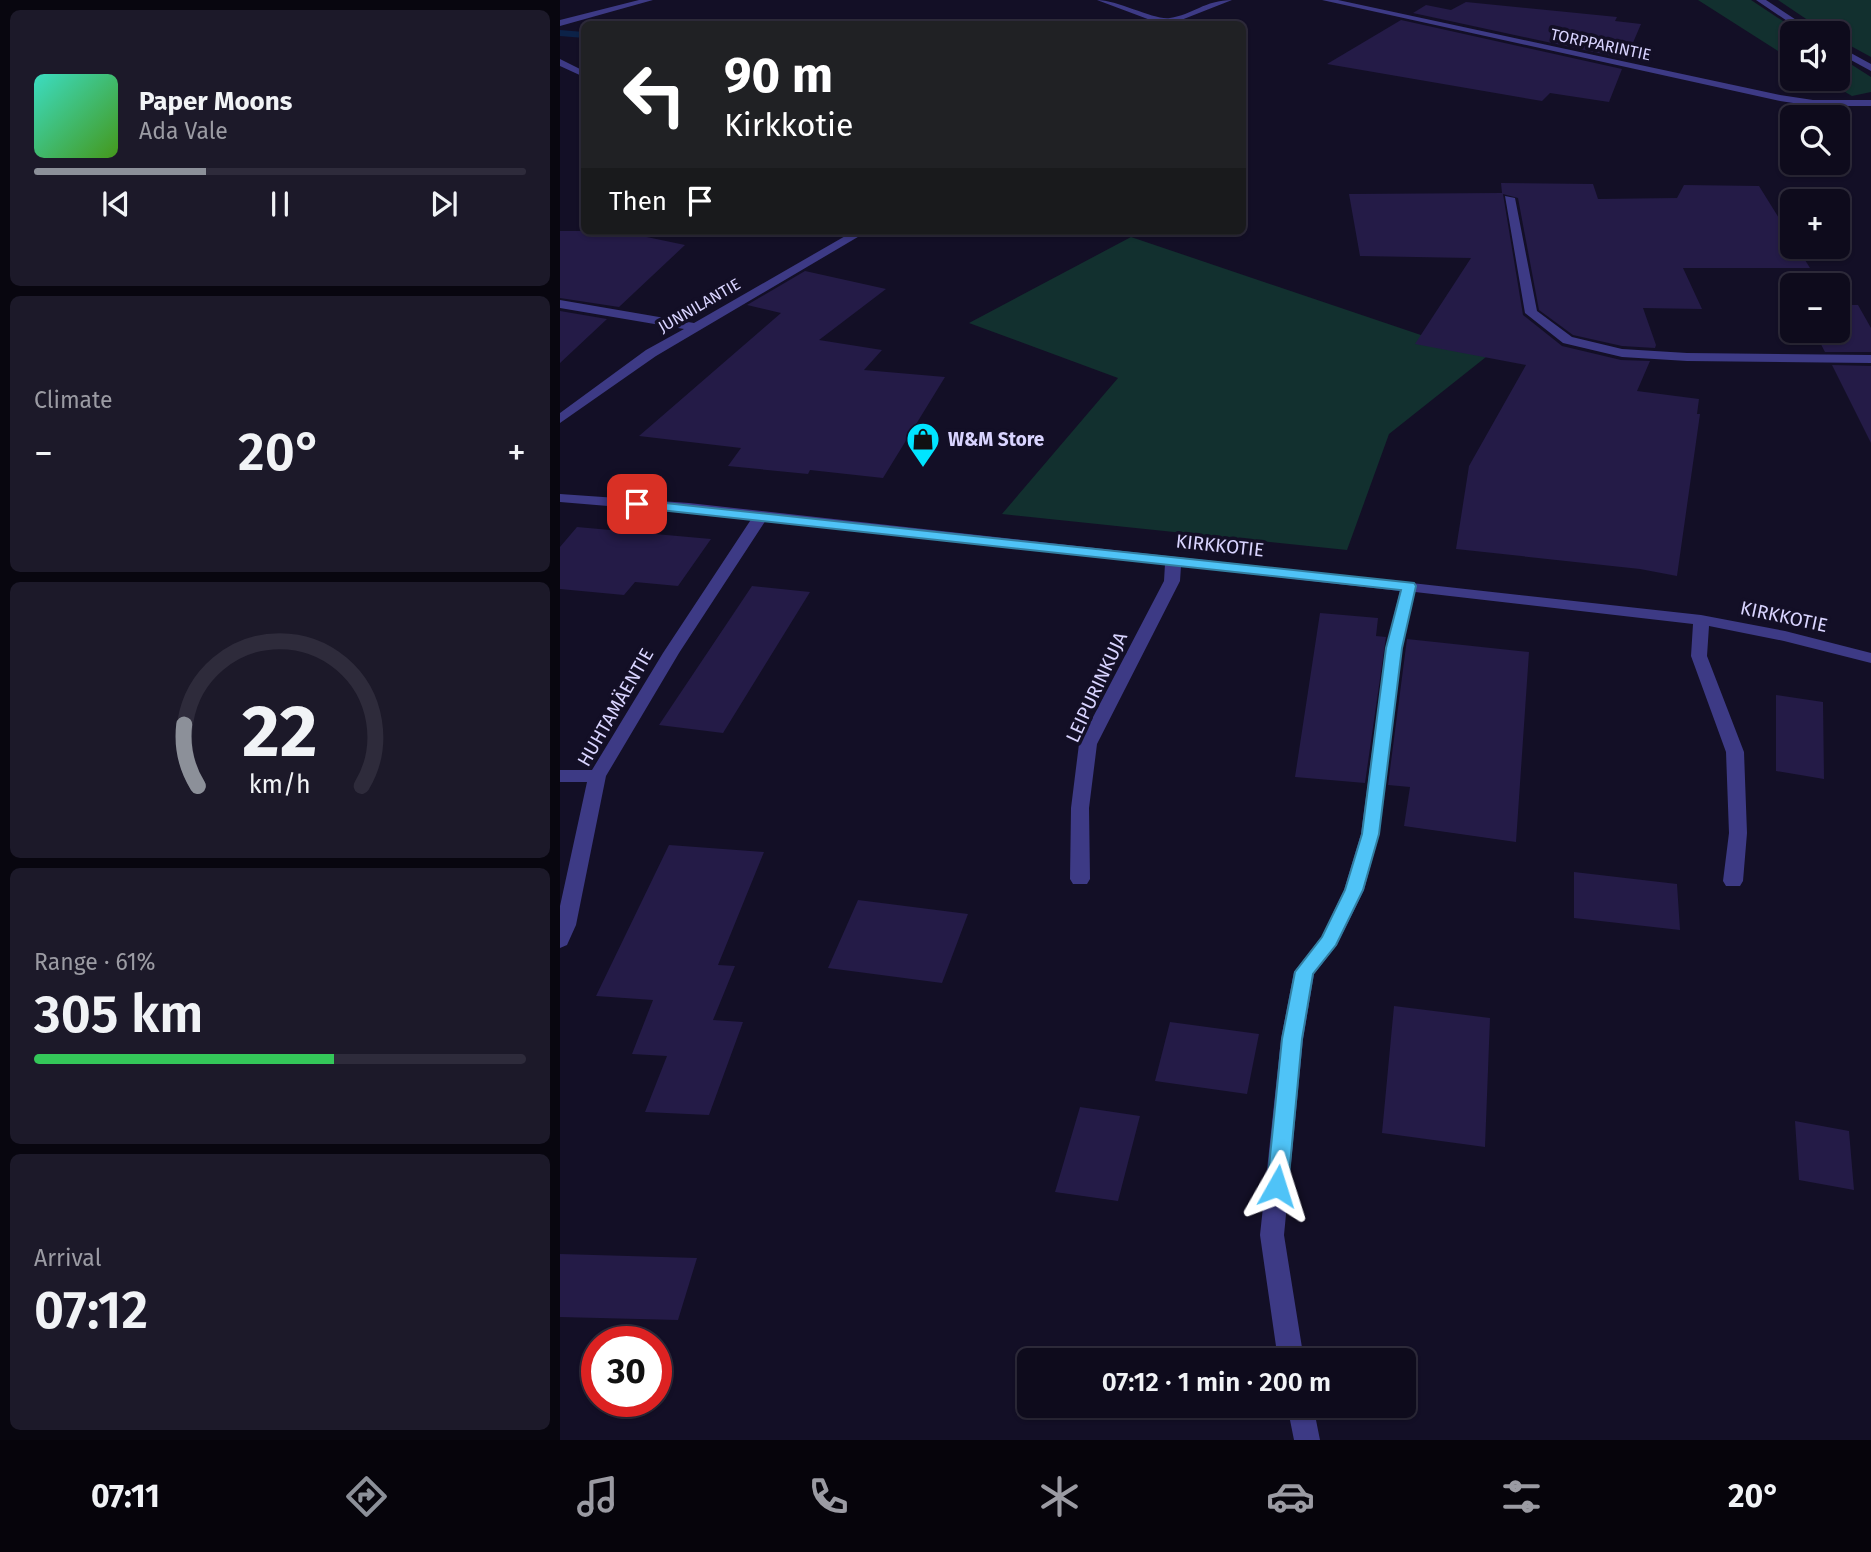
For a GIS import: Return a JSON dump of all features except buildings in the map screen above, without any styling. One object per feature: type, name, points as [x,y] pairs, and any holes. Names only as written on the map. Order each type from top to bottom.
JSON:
[{"type":"street","points":[[560,23],[649,0]]},
{"type":"street","points":[[1101,0],[1160,21]]},
{"type":"street","points":[[1171,21],[1228,0]]},
{"type":"street","name":"TORPPARINTIE","points":[[1326,0],[1780,98],[1813,103],[1871,103]]},
{"type":"street","points":[[1760,0],[1792,21]]},
{"type":"street","points":[[1850,56],[1871,68]]},
{"type":"street","points":[[560,62],[581,72]]},
{"type":"street","points":[[1509,198],[1531,313],[1568,340],[1622,353],[1668,356],[1871,359]]},
{"type":"street","name":"JUNNILANTIE","points":[[560,419],[651,353],[855,235]]},
{"type":"street","points":[[560,304],[695,327]]},
{"type":"street","name":"KIRKKOTIE","points":[[560,498],[689,507],[1700,620],[1785,636],[1871,658]]},
{"type":"street","name":"HUHTAMÄENTIE","points":[[560,940],[566,925],[597,776],[671,653],[760,517]]},
{"type":"street","name":"LEIPURINKUJA","points":[[1080,879],[1080,808],[1088,744],[1172,581],[1173,560]]},
{"type":"street","points":[[1289,1348],[1272,1235],[1292,1039],[1304,972],[1329,940],[1354,890],[1370,834],[1394,648],[1409,586]]},
{"type":"street","points":[[1700,620],[1699,656],[1735,752],[1738,833],[1733,881]]},
{"type":"street","points":[[560,776],[597,776]]},
{"type":"street","points":[[1303,1418],[1307,1440]]},
{"type":"green space","points":[[1698,0],[1751,0],[1783,21],[1780,21],[1780,52]]},
{"type":"green space","points":[[1778,0],[1871,0],[1871,57],[1850,46],[1850,21],[1809,21]]},
{"type":"green space","points":[[1850,64],[1871,77],[1871,92],[1852,96],[1843,91],[1850,91]]},
{"type":"green space","points":[[1131,237],[1486,357],[1389,434],[1347,550],[1002,514],[1118,378],[969,323]]},
{"type":"waterway","points":[[560,33],[581,35]]},
{"type":"place","name":"W&M Store","points":[[923,469]]},
{"type":"route","points":[[637,504],[689,507],[760,517],[978,538],[1110,555],[1409,586],[1394,648],[1370,834],[1354,890],[1329,940],[1304,972],[1292,1039],[1277,1186]]}]
